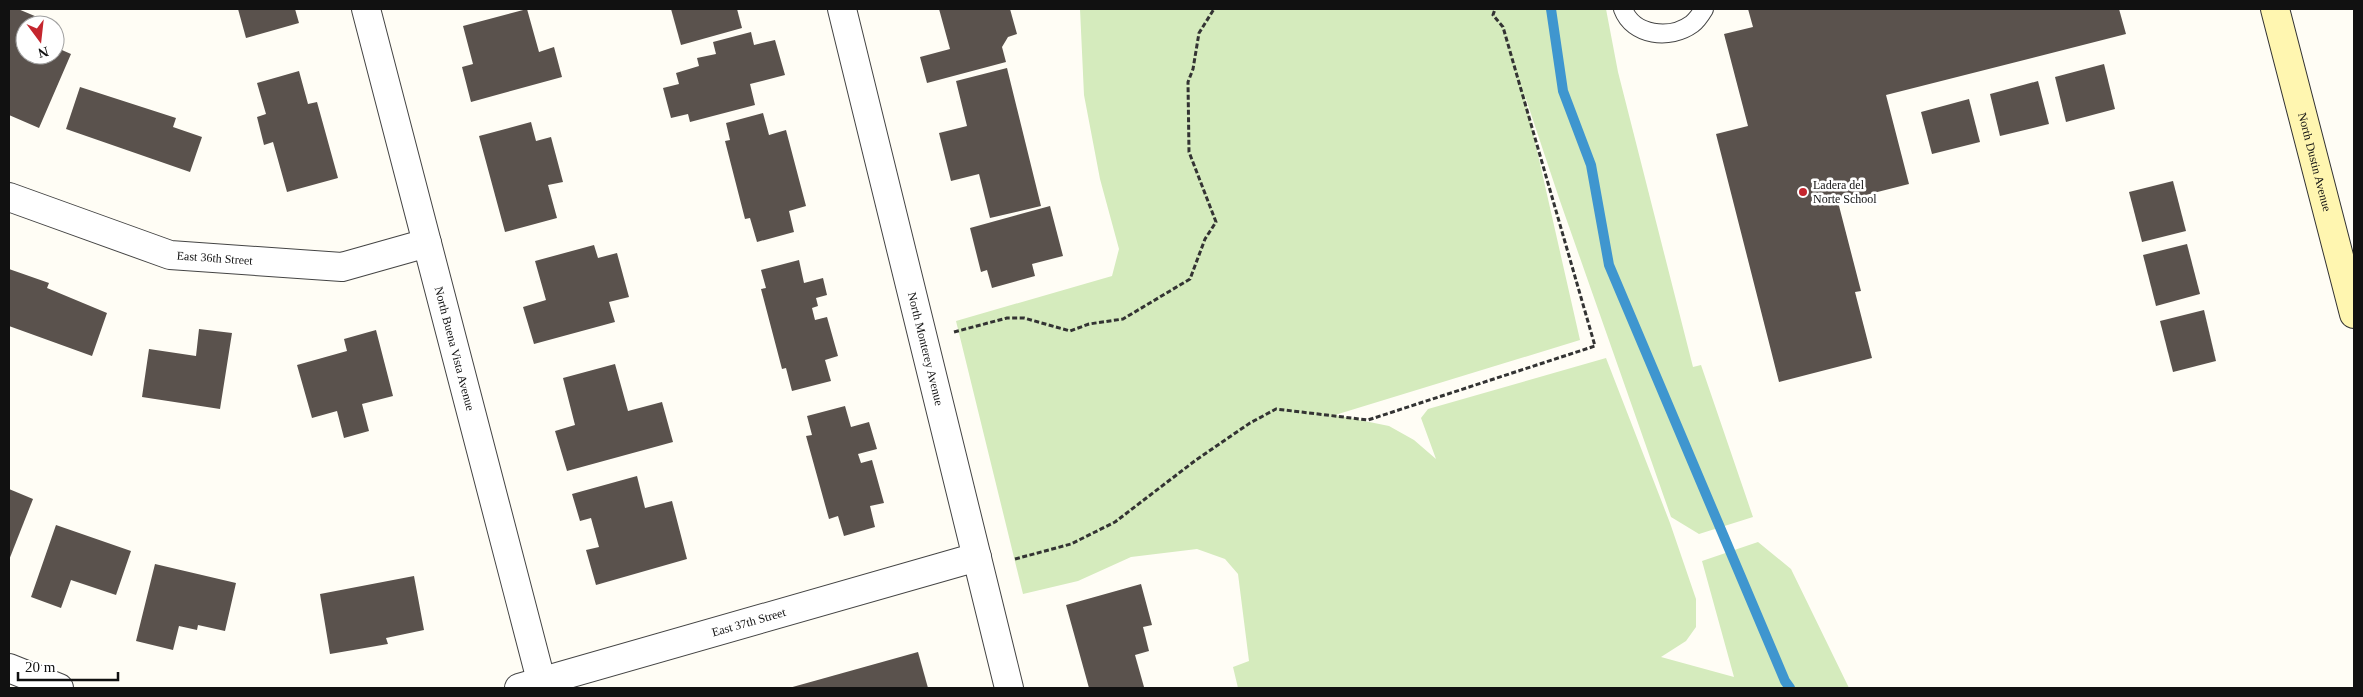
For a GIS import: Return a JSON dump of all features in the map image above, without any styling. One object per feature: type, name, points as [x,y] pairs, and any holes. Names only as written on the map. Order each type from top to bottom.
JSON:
[{"type":"street","name":"North Buena Vista Avenue","points":[[366,9],[427,243],[535,686]]},
{"type":"street","name":"North Monterey Avenue","points":[[842,9],[1010,688]]},
{"type":"street","name":"North Dustin Avenue","points":[[2275,9],[2354,314]]},
{"type":"street","name":"East 36th Street","points":[[9,196],[170,255],[342,267],[427,243]]},
{"type":"street","name":"East 37th Street","points":[[535,686],[977,557]]},
{"type":"street","points":[[9,668],[59,688]]},
{"type":"lane","points":[[1623,9],[1625,15],[1640,29],[1660,34],[1678,31],[1693,23],[1704,9]]},
{"type":"path","points":[[924,339],[1007,318],[1024,318],[1070,332],[1089,324],[1123,318],[1190,279],[1205,239],[1216,222],[1189,152],[1188,82],[1193,69],[1198,33],[1214,9]]},
{"type":"path","points":[[1015,559],[1071,544],[1115,522],[1196,460],[1250,423],[1276,409],[1368,420],[1595,346],[1504,26],[1493,16],[1495,9]]},
{"type":"green space","points":[[1080,9],[1606,9],[1618,72],[1693,367],[1701,365],[1753,517],[1699,534],[1671,517],[1524,93],[1580,340],[1335,415],[1389,426],[1414,440],[1436,459],[1421,418],[1428,409],[1606,358],[1670,523],[1696,599],[1696,627],[1686,641],[1661,657],[1734,677],[1702,561],[1758,542],[1791,569],[1849,688],[1238,688],[1233,667],[1249,661],[1238,574],[1225,559],[1197,549],[1131,557],[1078,581],[1023,594],[956,321],[1112,276],[1119,249],[1100,179],[1084,95]]},
{"type":"building","points":[[9,9],[18,9],[32,15],[15,15],[15,65],[65,65],[65,51],[71,54],[39,128],[9,115]]},
{"type":"building","points":[[238,9],[295,9],[299,23],[246,38]]},
{"type":"building","points":[[527,9],[539,52],[554,47],[562,77],[471,102],[462,67],[473,64],[463,26]]},
{"type":"building","points":[[671,9],[737,9],[742,28],[681,45]]},
{"type":"building","points":[[939,9],[1010,9],[1017,34],[1008,37],[1002,47],[1006,62],[927,83],[920,57],[950,49]]},
{"type":"building","name":"Ladera del Norte School","points":[[1748,9],[2119,9],[2126,34],[1886,95],[1909,184],[1838,202],[1861,291],[1855,292],[1872,358],[1779,382],[1716,134],[1748,126],[1724,34],[1753,27]]},
{"type":"building","points":[[751,32],[754,45],[775,40],[785,75],[750,84],[755,105],[690,122],[688,114],[671,118],[663,88],[679,84],[676,73],[699,66],[697,58],[716,54],[713,42]]},
{"type":"building","points":[[2104,64],[2115,109],[2066,122],[2055,77]]},
{"type":"building","points":[[1007,68],[1041,206],[990,218],[979,174],[951,181],[939,133],[967,126],[956,81]]},
{"type":"building","points":[[299,71],[308,104],[317,102],[338,178],[287,192],[273,142],[264,145],[257,117],[266,114],[257,83]]},
{"type":"building","points":[[2038,81],[2049,124],[2000,136],[1990,94]]},
{"type":"building","points":[[80,87],[176,118],[173,127],[202,137],[190,172],[66,129]]},
{"type":"building","points":[[1969,99],[1980,142],[1932,154],[1921,112]]},
{"type":"building","points":[[763,113],[769,135],[786,130],[806,206],[789,211],[794,232],[757,242],[750,218],[745,219],[725,141],[730,140],[726,123]]},
{"type":"building","points":[[531,122],[536,141],[551,137],[563,182],[548,185],[557,218],[505,232],[479,136]]},
{"type":"building","points":[[2173,181],[2186,231],[2142,242],[2129,192]]},
{"type":"building","points":[[1050,206],[1063,256],[1032,264],[1035,276],[992,288],[987,270],[981,272],[970,228]]},
{"type":"building","points":[[2187,244],[2200,294],[2156,306],[2143,255]]},
{"type":"building","points":[[594,245],[598,258],[617,253],[629,297],[609,302],[615,322],[534,344],[523,307],[546,300],[535,261]]},
{"type":"building","points":[[799,260],[804,283],[823,278],[827,295],[816,298],[818,306],[812,308],[815,320],[827,317],[838,356],[825,360],[831,381],[792,391],[786,368],[782,369],[761,289],[766,288],[761,270]]},
{"type":"building","points":[[9,269],[49,283],[47,288],[107,313],[92,356],[9,326]]},
{"type":"building","points":[[2204,310],[2216,361],[2173,372],[2160,321]]},
{"type":"building","points":[[199,329],[232,333],[220,409],[142,397],[149,349],[196,356]]},
{"type":"building","points":[[376,330],[393,396],[362,404],[369,431],[344,438],[337,411],[312,418],[297,365],[347,351],[344,339]]},
{"type":"building","points":[[615,364],[628,411],[662,402],[673,442],[567,471],[555,431],[575,425],[563,378]]},
{"type":"building","points":[[845,406],[851,427],[869,422],[877,449],[858,454],[861,463],[872,460],[884,503],[870,506],[875,527],[844,536],[838,516],[829,519],[806,436],[812,435],[807,416]]},
{"type":"building","points":[[637,476],[645,508],[672,501],[687,559],[596,585],[586,550],[599,547],[591,518],[580,521],[572,494]]},
{"type":"building","points":[[9,489],[33,499],[9,560]]},
{"type":"building","points":[[56,525],[131,551],[116,595],[71,580],[61,608],[31,597]]},
{"type":"building","points":[[155,564],[236,583],[225,631],[198,625],[197,630],[179,626],[173,650],[136,641]]},
{"type":"building","points":[[414,576],[424,630],[386,638],[388,644],[330,654],[320,594]]},
{"type":"building","points":[[1141,584],[1152,625],[1143,627],[1149,651],[1135,655],[1144,687],[1089,688],[1066,605]]},
{"type":"building","points":[[918,652],[928,688],[789,688]]},
{"type":"waterway","points":[[1551,9],[1563,91],[1591,165],[1609,265],[1785,681],[1790,688]]},
{"type":"place","name":"Ladera del Norte School","points":[[1803,192]]}]
